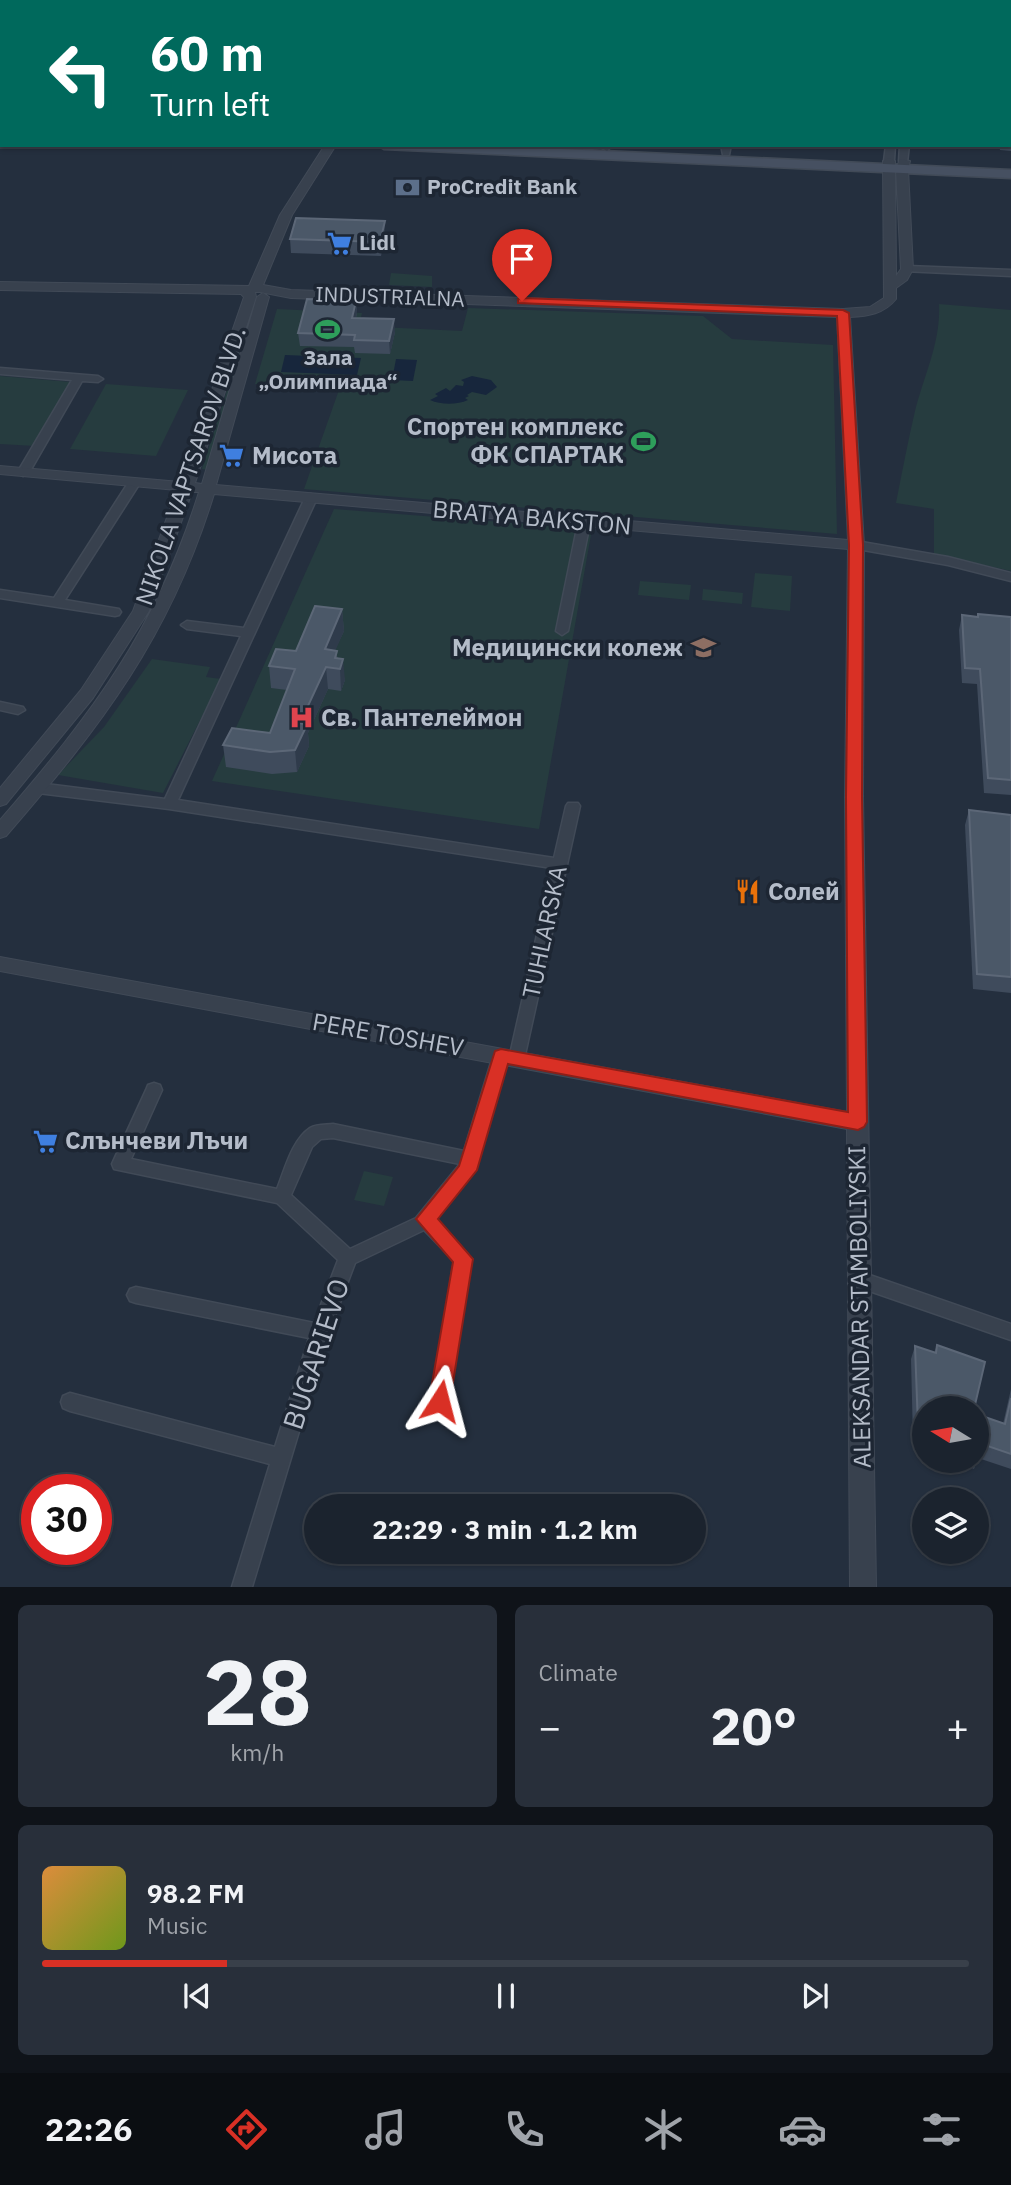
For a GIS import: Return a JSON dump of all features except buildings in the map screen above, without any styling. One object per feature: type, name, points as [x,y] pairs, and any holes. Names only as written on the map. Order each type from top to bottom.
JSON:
[{"type":"main road","points":[[435,147],[895,165],[1011,166]]},
{"type":"main road","points":[[647,147],[726,149],[1011,174]]},
{"type":"street","name":"NIKOLA VAPTSAROV BLVD.","points":[[0,800],[87,694],[141,611],[286,215],[330,147]]},
{"type":"street","points":[[891,147],[907,269],[1011,273]]},
{"type":"street","points":[[890,286],[895,165],[904,147]]},
{"type":"street","name":"INDUSTRIALNA","points":[[0,286],[258,291],[843,313],[872,312],[883,307],[890,299],[890,286],[904,277],[907,269]]},
{"type":"street","name":"NIKOLA VAPTSAROV BLVD.","points":[[0,832],[102,707],[149,635],[176,580],[239,389],[258,291]]},
{"type":"street","name":"ALEKSANDAR STAMBOLIYSKI","points":[[843,313],[856,545],[854,797],[863,1587]]},
{"type":"street","points":[[0,371],[98,379]]},
{"type":"street","points":[[23,472],[79,377]]},
{"type":"street","points":[[0,470],[186,487]]},
{"type":"street","points":[[57,603],[134,483]]},
{"type":"street","name":"BRATYA BAKSTON","points":[[186,487],[856,545]]},
{"type":"street","points":[[169,804],[311,498]]},
{"type":"street","points":[[562,631],[584,523]]},
{"type":"street","points":[[856,545],[948,561],[1011,577]]},
{"type":"street","points":[[0,594],[115,612]]},
{"type":"street","points":[[187,625],[248,634]]},
{"type":"street","points":[[0,706],[18,710]]},
{"type":"street","points":[[38,788],[169,804],[560,864]]},
{"type":"street","name":"TUHLARSKA","points":[[509,1057],[573,806]]},
{"type":"street","name":"PERE TOSHEV","points":[[0,964],[858,1122]]},
{"type":"street","name":"BUGARIEVO","points":[[242,1587],[320,1332],[348,1258],[425,1219],[467,1170],[509,1057]]},
{"type":"street","points":[[154,1090],[120,1164],[282,1197],[348,1258]]},
{"type":"street","points":[[282,1197],[305,1143],[317,1132],[333,1131],[470,1159]]},
{"type":"street","points":[[425,1219],[463,1259],[440,1401]]},
{"type":"street","points":[[861,1280],[1011,1332]]},
{"type":"street","points":[[136,1295],[320,1332]]},
{"type":"street","points":[[70,1402],[282,1458]]},
{"type":"green space","points":[[391,273],[432,276],[432,287],[389,285]]},
{"type":"green space","points":[[939,304],[1011,310],[1011,571],[934,554],[934,509],[896,503],[915,411],[935,345]]},
{"type":"green space","points":[[468,308],[703,316],[732,339],[833,345],[837,534],[304,489],[340,387],[255,384],[277,309],[362,313],[359,326],[462,331]]},
{"type":"green space","points":[[252,312],[258,312],[209,470],[202,469]]},
{"type":"green space","points":[[0,376],[71,382],[35,446],[0,444]]},
{"type":"green space","points":[[106,384],[188,390],[156,456],[70,449]]},
{"type":"green space","points":[[334,509],[592,529],[539,829],[212,781]]},
{"type":"green space","points":[[755,573],[792,576],[790,611],[751,607]]},
{"type":"green space","points":[[640,581],[691,585],[689,600],[638,595]]},
{"type":"green space","points":[[703,589],[743,593],[742,604],[702,600]]},
{"type":"green space","points":[[152,659],[210,667],[206,677],[221,679],[163,793],[58,775],[104,727]]},
{"type":"green space","points":[[364,1171],[393,1177],[384,1206],[354,1200]]},
{"type":"water","points":[[285,355],[361,358],[357,375],[281,372]]},
{"type":"water","points":[[396,359],[417,360],[413,381],[392,380]]},
{"type":"water","points":[[472,376],[491,380],[497,387],[486,395],[472,392],[465,398],[468,400],[459,403],[444,404],[430,400],[446,388],[450,391],[456,385],[463,386],[464,382],[461,380]]},
{"type":"place","name":"ProCredit Bank","points":[[407,187]]},
{"type":"place","name":"Lidl","points":[[339,243]]},
{"type":"place","name":"Зала „Олимпиада“","points":[[328,329]]},
{"type":"place","name":"Спортен комплекс ФК СПАРТАК","points":[[644,441]]},
{"type":"place","name":"Мисота","points":[[232,456]]},
{"type":"place","name":"Медицински колеж","points":[[703,648]]},
{"type":"place","name":"Св. Пантелеймон","points":[[301,718]]},
{"type":"place","name":"Солей","points":[[748,892]]},
{"type":"place","name":"Слънчеви Лъчи","points":[[45,1141]]},
{"type":"route","points":[[440,1401],[463,1259],[425,1219],[467,1170],[501,1056],[858,1122],[854,797],[856,545],[843,313],[522,301]]}]
